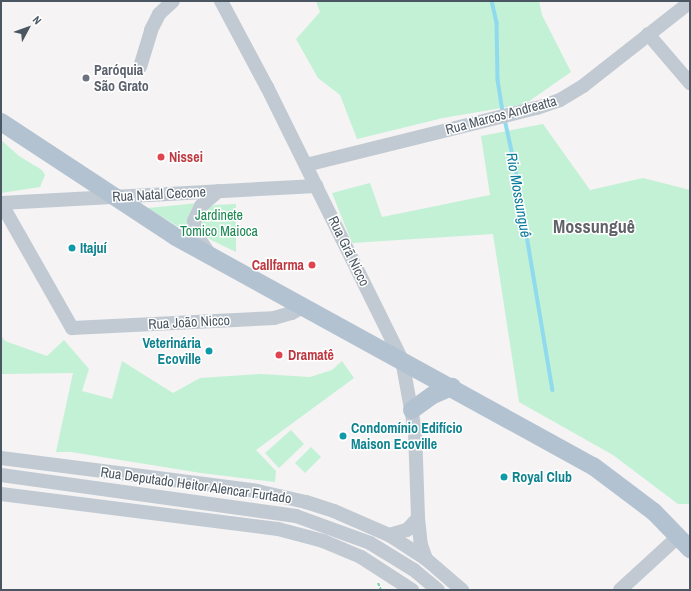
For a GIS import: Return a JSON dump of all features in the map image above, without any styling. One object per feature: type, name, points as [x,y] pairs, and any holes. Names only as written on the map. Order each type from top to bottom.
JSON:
[{"type":"main road","points":[[1,122],[113,197],[212,258],[452,387],[593,466],[631,493],[685,542]]},
{"type":"main road","points":[[412,410],[429,397],[452,387]]},
{"type":"street","points":[[140,67],[151,30],[159,14],[173,1]]},
{"type":"street","name":"Rua Grã Nicco","points":[[221,1],[317,186],[402,360],[412,410],[418,452],[418,518],[421,545],[426,559]]},
{"type":"street","name":"Rua Marcos Andreatta","points":[[306,165],[549,104],[571,94],[690,2]]},
{"type":"street","points":[[648,34],[690,83]]},
{"type":"street","name":"Rua Natal Cecone","points":[[1,203],[317,186]]},
{"type":"street","points":[[212,258],[198,238],[194,221],[201,206],[218,192]]},
{"type":"street","name":"Rua João Nicco","points":[[1,203],[72,328],[274,318],[292,313],[303,307]]},
{"type":"street","name":"Rua Deputado Heitor Alencar Furtado","points":[[1,458],[280,495],[334,510],[389,535],[426,559],[462,590]]},
{"type":"street","points":[[1,475],[296,516],[370,543],[414,570],[438,590]]},
{"type":"street","points":[[1,494],[278,529],[323,542],[354,554],[412,590]]},
{"type":"street","points":[[389,535],[407,530],[418,518]]},
{"type":"street","points":[[620,590],[685,542]]},
{"type":"green space","points":[[316,1],[539,1],[542,15],[571,72],[525,104],[443,118],[357,139],[340,95],[318,78],[296,39],[320,12]]},
{"type":"green space","points":[[543,124],[590,190],[643,178],[690,190],[690,504],[678,504],[613,455],[519,402],[493,234],[352,243],[332,193],[370,183],[382,217],[490,195],[481,136]]},
{"type":"green space","points":[[1,140],[19,156],[42,170],[45,175],[40,187],[1,193]]},
{"type":"green space","points":[[198,203],[190,220],[190,234],[148,208]]},
{"type":"green space","name":"Jardinete Tomico Maioca","points":[[236,204],[236,252],[209,239],[202,231],[200,224],[202,216],[208,208],[214,205]]},
{"type":"green space","points":[[1,335],[5,341],[47,356],[64,340],[89,369],[82,391],[112,399],[122,361],[173,393],[200,378],[261,374],[310,377],[332,370],[342,361],[354,378],[256,450],[276,471],[275,482],[201,473],[71,452],[56,452],[73,373],[1,374]]},
{"type":"green space","points":[[291,430],[304,444],[279,468],[265,453]]},
{"type":"green space","points":[[311,447],[321,457],[305,473],[295,463]]},
{"type":"waterway","name":"Rio Mossunguê","points":[[492,1],[497,22],[498,80],[503,113]]},
{"type":"waterway","name":"Rio Mossunguê","points":[[505,119],[516,170],[553,390]]},
{"type":"place","name":"Paróquia São Grato","points":[[86,78]]},
{"type":"place","name":"Nissei","points":[[161,157]]},
{"type":"place","name":"Itajuí","points":[[72,248]]},
{"type":"place","name":"Callfarma","points":[[312,265]]},
{"type":"place","name":"Veterinária Ecoville","points":[[209,351]]},
{"type":"place","name":"Dramatê","points":[[279,355]]},
{"type":"place","name":"Condomínio Edifício Maison Ecoville","points":[[343,436]]},
{"type":"place","name":"Royal Club","points":[[504,477]]},
{"type":"district","name":"Mossunguê","points":[[594,227]]}]
